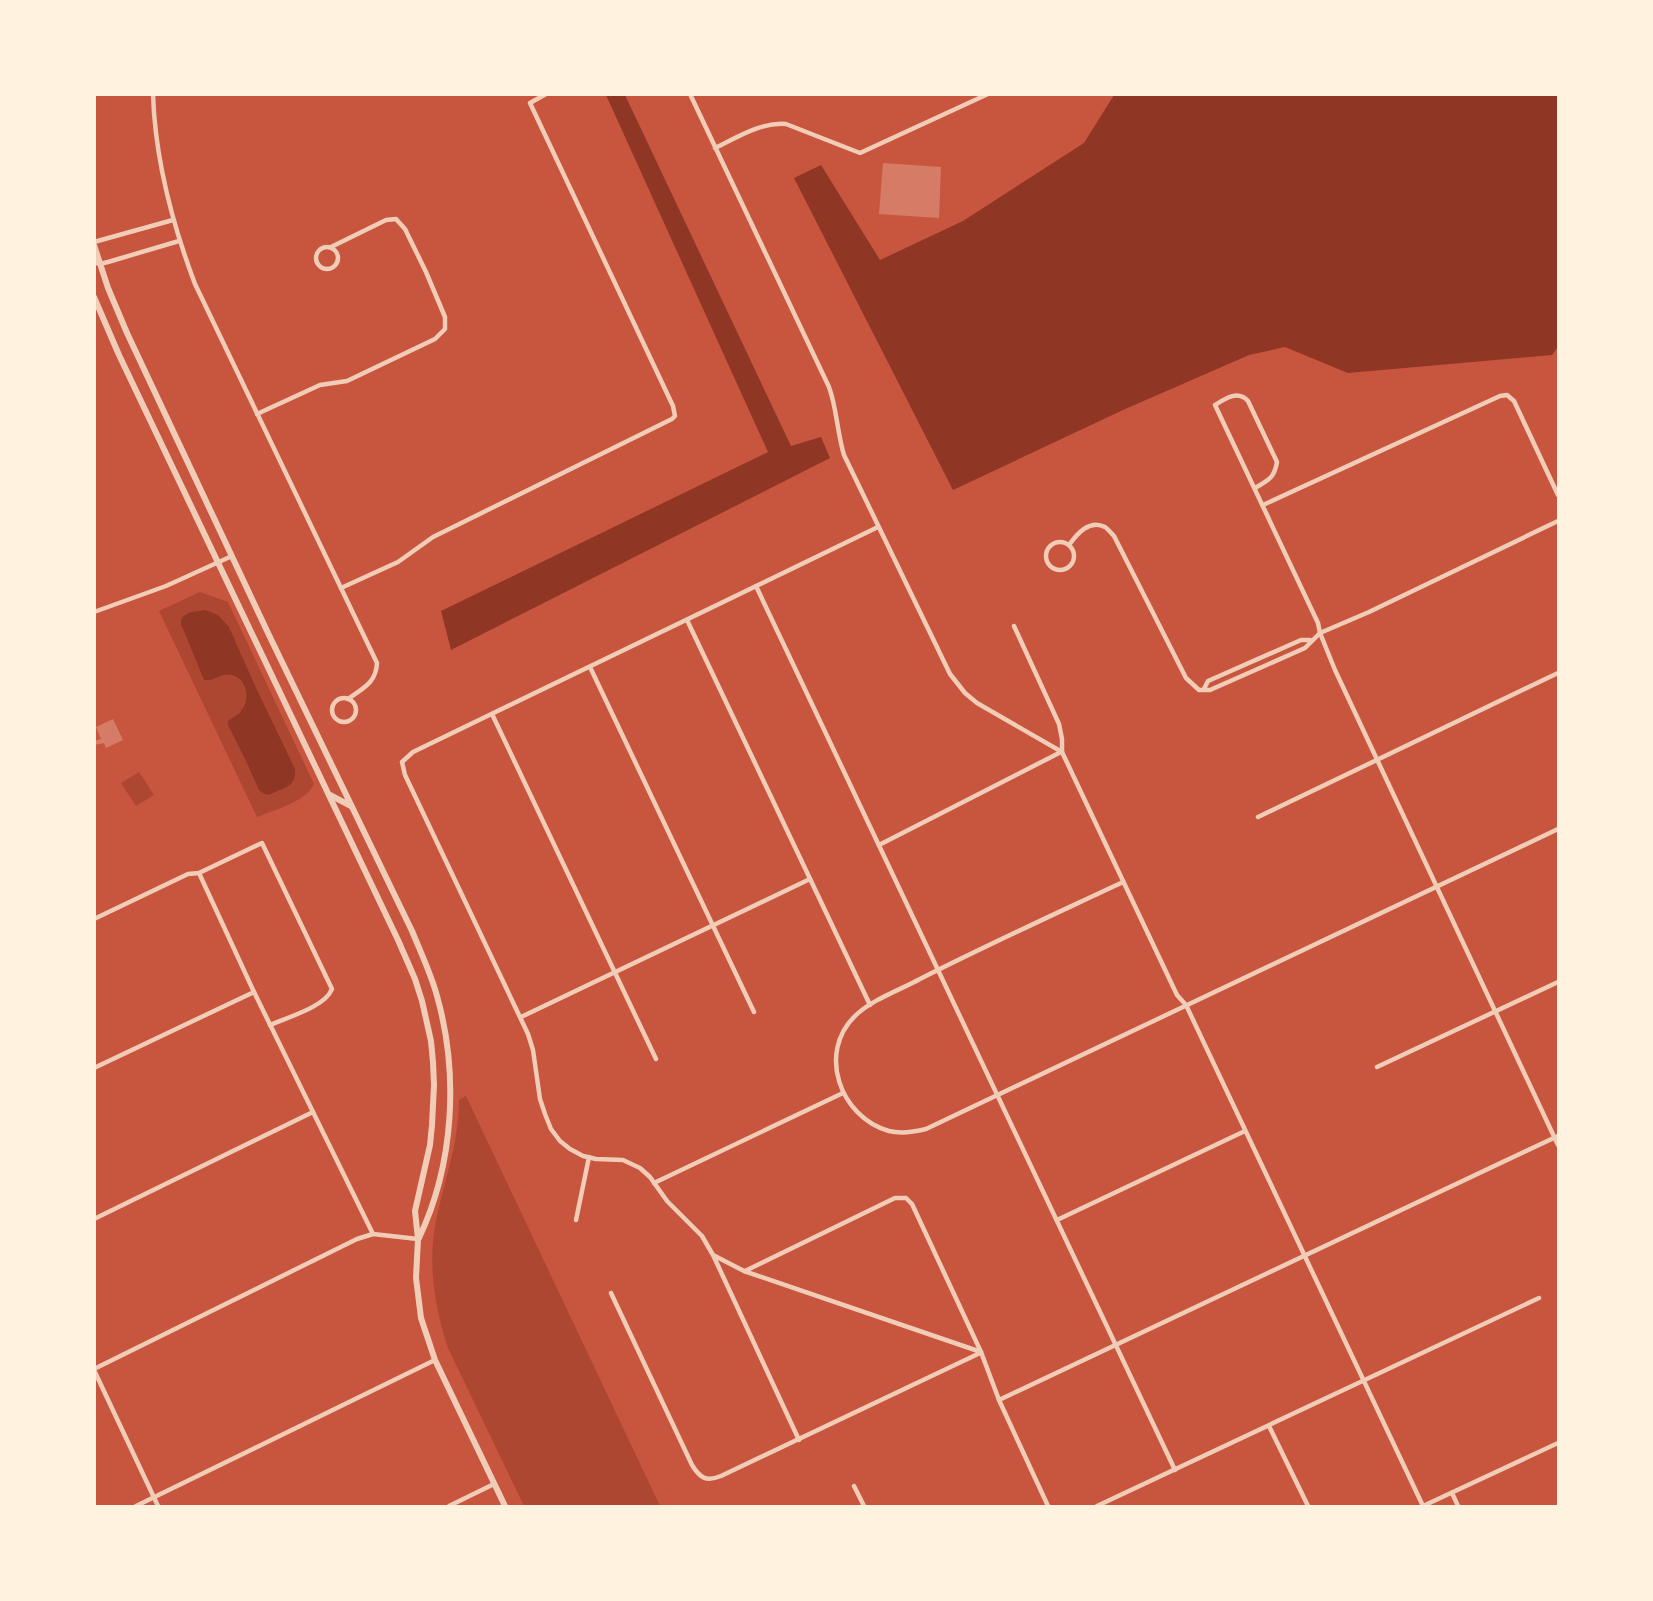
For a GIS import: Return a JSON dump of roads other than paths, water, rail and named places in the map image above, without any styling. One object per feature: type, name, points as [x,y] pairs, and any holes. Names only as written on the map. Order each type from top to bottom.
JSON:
[{"type":"street","points":[[153,94],[154,123],[164,187],[179,241],[195,284],[377,663],[377,674],[370,683],[348,699],[336,701],[332,708],[334,716],[340,722],[349,722],[356,712],[354,704],[348,699]]},
{"type":"street","points":[[341,587],[398,562],[433,537],[675,416],[673,406],[530,103],[546,94]]},
{"type":"street","points":[[690,94],[829,387],[844,455],[954,680],[977,703],[1062,752]]},
{"type":"street","points":[[715,148],[765,125],[779,123],[860,153],[988,94]]},
{"type":"street","points":[[257,414],[320,385],[347,381],[435,339],[444,329],[445,317],[431,284],[405,229],[396,219],[386,220],[331,247],[323,247],[317,252],[318,263],[323,268],[331,268],[337,263],[337,252],[331,247]]},
{"type":"street","points":[[173,220],[94,244],[97,263],[127,333],[431,976],[449,1059],[449,1128],[430,1214],[418,1239]]},
{"type":"street","points":[[97,263],[179,241]]},
{"type":"street","points":[[94,297],[415,979],[427,1021],[434,1085],[429,1145],[415,1211],[418,1304],[435,1360],[505,1507]]},
{"type":"street","points":[[1263,505],[1507,395],[1514,401],[1559,495]]},
{"type":"street","points":[[1255,488],[1270,479],[1275,473],[1277,462],[1255,414],[1244,397],[1230,396],[1216,405],[1318,623],[1335,670],[1559,1145]]},
{"type":"street","points":[[1069,545],[1080,530],[1094,525],[1104,527],[1114,536],[1186,678],[1199,690],[1210,690],[1305,648],[1321,634],[1559,521]]},
{"type":"street","points":[[799,1440],[702,1236],[667,1201],[640,1168],[629,1162],[589,1157],[570,1149],[551,1129],[540,1099],[533,1050],[521,1017],[405,775],[402,762],[412,752],[878,527]]},
{"type":"street","points":[[1056,542],[1069,545],[1074,556],[1071,565],[1064,570],[1051,567],[1046,560],[1049,547],[1056,542]]},
{"type":"street","points":[[94,612],[166,586],[232,556]]},
{"type":"street","points":[[756,586],[1175,1470]]},
{"type":"street","points":[[687,620],[870,1005]]},
{"type":"street","points":[[1014,626],[1059,724],[1062,752],[1177,995],[1186,1006],[1423,1506],[1559,1443]]},
{"type":"street","points":[[1204,689],[1208,681],[1301,640],[1311,640]]},
{"type":"street","points":[[590,667],[754,1012]]},
{"type":"street","points":[[1258,817],[1559,673]]},
{"type":"street","points":[[492,714],[656,1059]]},
{"type":"street","points":[[879,845],[1062,752]]},
{"type":"street","points":[[328,794],[353,807]]},
{"type":"street","points":[[1123,882],[938,970],[870,1005],[854,1017],[839,1042],[836,1072],[843,1093],[855,1111],[871,1123],[888,1130],[904,1132],[926,1129],[1559,829]]},
{"type":"street","points":[[94,919],[262,842],[332,989],[330,995],[321,1003],[270,1025]]},
{"type":"street","points":[[199,873],[254,992],[373,1234]]},
{"type":"street","points":[[521,1017],[810,878]]},
{"type":"street","points":[[405,955],[419,949]]},
{"type":"street","points":[[1377,1068],[1559,982]]},
{"type":"street","points":[[94,1068],[254,992]]},
{"type":"street","points":[[654,1183],[843,1093]]},
{"type":"street","points":[[94,1219],[313,1112]]},
{"type":"street","points":[[1057,1220],[1245,1131]]},
{"type":"street","points":[[999,1400],[1557,1137]]},
{"type":"street","points":[[576,1220],[589,1157]]},
{"type":"street","points":[[744,1272],[895,1198],[906,1198],[912,1204],[981,1352],[999,1400],[1048,1507]]},
{"type":"street","points":[[158,1507],[94,1370],[357,1239],[373,1234],[418,1239]]},
{"type":"street","points":[[713,1255],[744,1272],[981,1352]]},
{"type":"street","points":[[611,1293],[692,1465],[698,1474],[705,1478],[722,1476],[981,1352]]},
{"type":"street","points":[[1097,1507],[1539,1298]]},
{"type":"street","points":[[136,1507],[435,1360]]},
{"type":"street","points":[[1269,1426],[1308,1507]]},
{"type":"street","points":[[449,1507],[494,1484]]},
{"type":"street","points":[[854,1486],[864,1507]]},
{"type":"street","points":[[1452,1493],[1458,1507]]},
{"type":"street","points":[[1115,1498],[1118,1507]]}]
